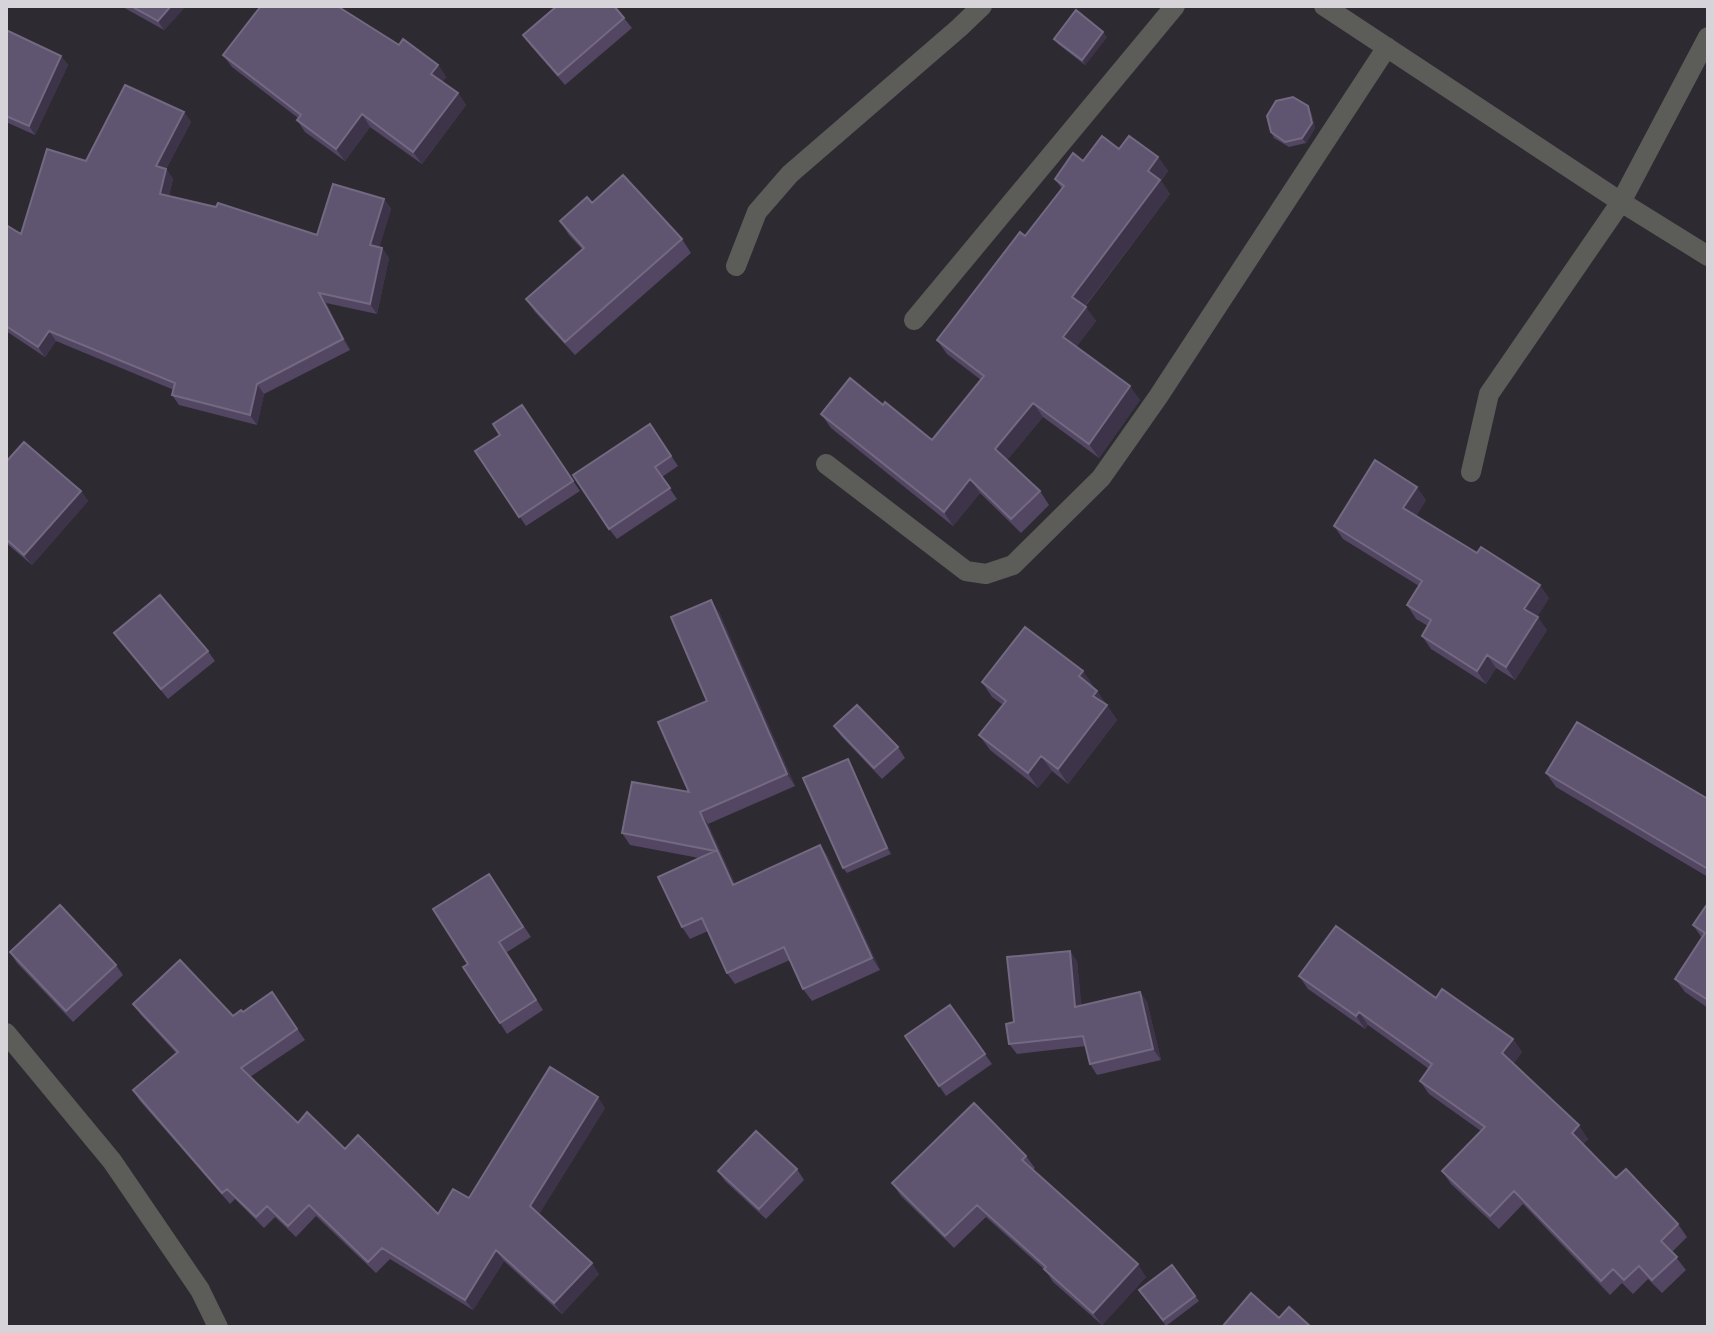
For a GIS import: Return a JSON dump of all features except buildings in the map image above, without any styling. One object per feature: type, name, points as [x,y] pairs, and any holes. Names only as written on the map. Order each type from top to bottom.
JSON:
[{"type":"street","points":[[736,266],[757,212],[790,174],[982,6]]},
{"type":"street","points":[[914,320],[1175,6]]},
{"type":"street","points":[[1324,6],[1708,256]]},
{"type":"street","points":[[1471,472],[1489,394],[1621,202],[1708,37]]},
{"type":"street","points":[[826,464],[966,571],[986,574],[1013,565],[1101,478],[1158,397],[1387,47]]},
{"type":"street","points":[[6,1033],[112,1161],[200,1290],[218,1327]]}]
